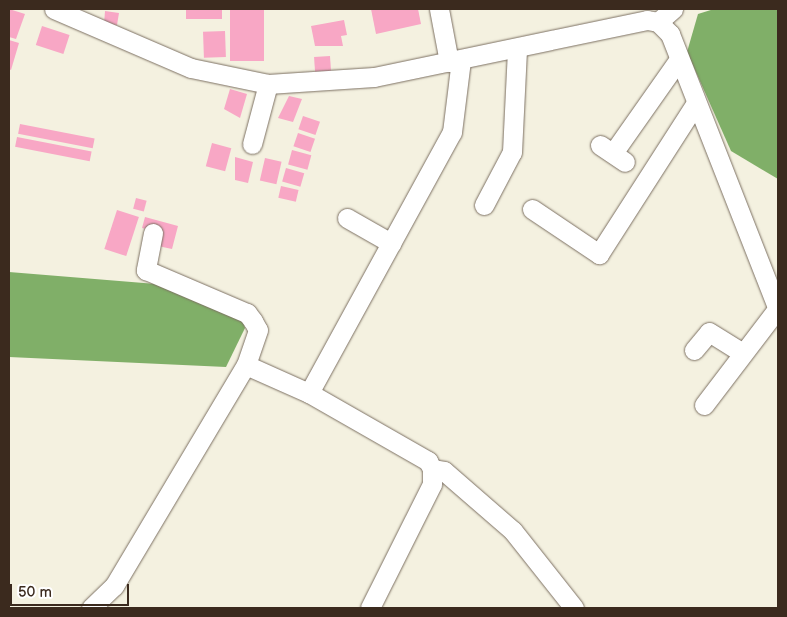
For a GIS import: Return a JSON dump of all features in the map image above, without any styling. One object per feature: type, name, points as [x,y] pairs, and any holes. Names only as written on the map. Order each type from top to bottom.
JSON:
[{"type":"street","points":[[54,9],[191,68],[268,84],[339,82],[455,61],[647,20],[658,22],[670,34],[778,309],[704,405]]},
{"type":"street","points":[[309,393],[452,132],[455,61],[440,9]]},
{"type":"street","points":[[658,22],[673,9]]},
{"type":"street","points":[[484,205],[512,152],[517,48]]},
{"type":"street","points":[[613,153],[679,59]]},
{"type":"street","points":[[252,144],[268,84]]},
{"type":"street","points":[[532,209],[599,254],[696,103]]},
{"type":"street","points":[[346,218],[391,243]]},
{"type":"street","points":[[90,608],[114,586],[246,365],[258,330],[247,313],[146,270],[152,233]]},
{"type":"street","points":[[694,350],[709,332],[742,354]]},
{"type":"street","points":[[246,365],[309,393],[428,461],[432,469],[432,484],[370,608]]},
{"type":"street","points":[[432,469],[444,471],[513,531],[574,608]]},
{"type":"green space","points":[[714,9],[778,9],[778,179],[731,151],[687,52],[698,14]]},
{"type":"green space","points":[[9,272],[156,284],[242,318],[245,328],[226,367],[9,357]]},
{"type":"building","points":[[9,9],[25,14],[16,39],[9,37]]},
{"type":"building","points":[[186,9],[222,9],[222,19],[186,19]]},
{"type":"building","points":[[230,9],[264,9],[264,61],[230,61]]},
{"type":"building","points":[[371,9],[418,9],[421,24],[376,34]]},
{"type":"building","points":[[105,11],[119,13],[117,25],[104,24]]},
{"type":"building","points":[[344,20],[347,35],[341,36],[343,46],[315,46],[311,26]]},
{"type":"building","points":[[42,26],[70,35],[63,54],[36,45]]},
{"type":"building","points":[[225,31],[226,57],[204,58],[203,32]]},
{"type":"building","points":[[9,40],[19,43],[11,70],[9,69]]},
{"type":"building","points":[[330,56],[331,71],[315,72],[314,57]]},
{"type":"building","points":[[230,89],[247,94],[240,118],[224,109]]},
{"type":"building","points":[[289,96],[302,99],[293,122],[278,118]]},
{"type":"building","points":[[303,116],[320,122],[315,135],[298,129]]},
{"type":"building","points":[[20,124],[95,139],[93,148],[18,134]]},
{"type":"building","points":[[298,133],[315,139],[310,152],[293,146]]},
{"type":"building","points":[[17,137],[92,152],[90,161],[15,147]]},
{"type":"building","points":[[212,143],[231,148],[225,171],[206,166]]},
{"type":"building","points":[[292,150],[311,155],[307,170],[288,164]]},
{"type":"building","points":[[235,157],[253,162],[248,183],[235,180]]},
{"type":"building","points":[[265,158],[282,162],[276,184],[260,180]]},
{"type":"building","points":[[286,168],[304,173],[300,187],[282,181]]},
{"type":"building","points":[[281,186],[299,190],[296,202],[278,198]]},
{"type":"building","points":[[136,198],[147,201],[144,211],[133,209]]},
{"type":"building","points":[[117,210],[139,217],[126,256],[104,249]]},
{"type":"building","points":[[145,217],[178,226],[172,249],[158,246],[161,233],[142,228]]}]
